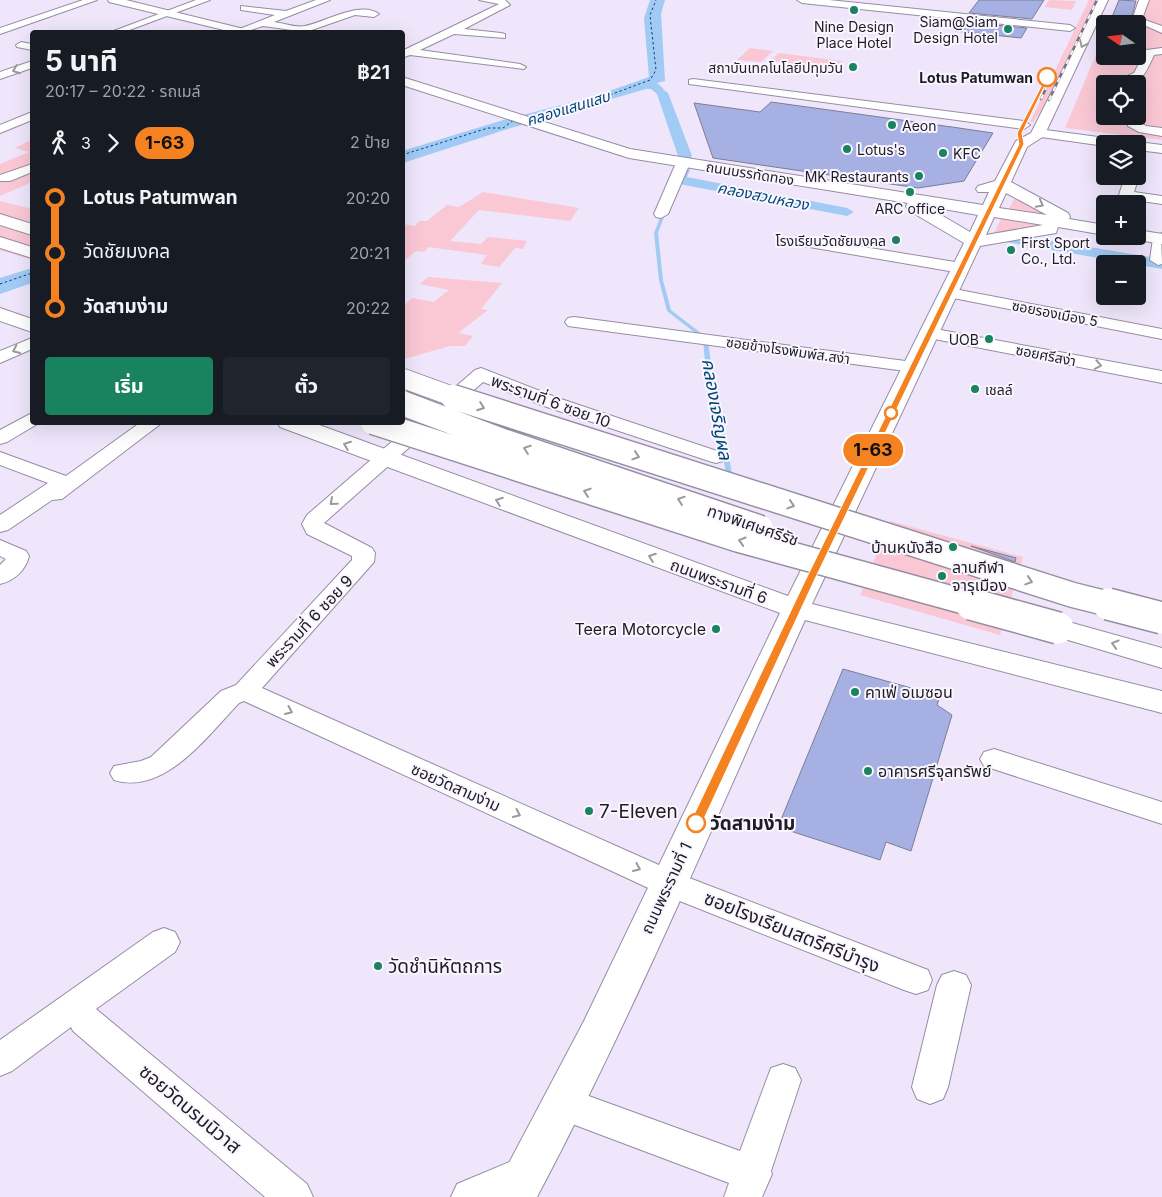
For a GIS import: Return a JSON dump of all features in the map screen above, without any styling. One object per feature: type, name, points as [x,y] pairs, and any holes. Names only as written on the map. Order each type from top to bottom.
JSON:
[{"type":"main road","points":[[115,0],[232,30]]},
{"type":"main road","name":"ถนนพระรามที่ 1","points":[[520,1185],[564,1104],[796,609],[988,212],[1022,144],[1040,129],[1103,0]]},
{"type":"main road","points":[[1062,44],[1072,24]]},
{"type":"main road","name":"ถนนบรรทัดทอง","points":[[405,82],[609,148],[683,163],[1096,228]]},
{"type":"main road","points":[[1026,121],[1040,129]]},
{"type":"main road","name":"ถนนพระรามที่ 1","points":[[1022,144],[1019,133],[1026,121]]},
{"type":"main road","points":[[902,198],[959,193],[1002,184],[1076,225]]},
{"type":"main road","points":[[902,198],[974,242],[1076,225]]},
{"type":"main road","points":[[0,219],[30,229]]},
{"type":"main road","points":[[0,231],[30,240]]},
{"type":"main road","points":[[1146,236],[1162,238]]},
{"type":"main road","points":[[0,242],[30,252]]},
{"type":"main road","points":[[0,314],[30,330]]},
{"type":"main road","name":"ทางพิเศษศรีรัช","points":[[405,379],[524,421],[1074,595],[1162,618]]},
{"type":"main road","name":"ทางพิเศษศรีรัช","points":[[405,404],[500,440],[1058,628],[1162,658]]},
{"type":"main road","name":"ถนนพระรามที่ 6","points":[[296,425],[796,609],[1162,702]]},
{"type":"main road","points":[[382,425],[739,540],[1058,628]]},
{"type":"street","points":[[0,31],[92,0]]},
{"type":"street","points":[[121,30],[204,0]]},
{"type":"street","points":[[245,30],[325,0]]},
{"type":"street","points":[[406,54],[505,5],[502,2],[484,0]]},
{"type":"street","points":[[802,0],[1072,24]]},
{"type":"street","points":[[1144,0],[1137,20],[1162,30]]},
{"type":"street","points":[[327,18],[289,13],[240,11],[268,21],[304,30],[354,12],[374,14]]},
{"type":"street","points":[[455,31],[501,36]]},
{"type":"street","points":[[21,45],[30,47]]},
{"type":"street","points":[[1139,75],[1150,52],[1162,50]]},
{"type":"street","points":[[406,54],[520,67]]},
{"type":"street","points":[[0,76],[30,65]]},
{"type":"street","points":[[693,82],[1026,121]]},
{"type":"street","points":[[0,129],[30,117]]},
{"type":"street","points":[[1136,125],[1143,129],[1162,132]]},
{"type":"street","points":[[1040,129],[1096,139]]},
{"type":"street","points":[[1146,150],[1162,149]]},
{"type":"street","points":[[660,214],[683,163]]},
{"type":"street","points":[[5,184],[30,169]]},
{"type":"street","points":[[1129,185],[1126,195],[1162,200]]},
{"type":"street","points":[[1158,260],[1162,238]]},
{"type":"street","points":[[797,241],[961,268]]},
{"type":"street","name":"ซอยรองเมือง 5","points":[[949,293],[1162,334]]},
{"type":"street","name":"ซอยข้างโรงพิมพ์ส.สง่า","points":[[574,322],[913,367]]},
{"type":"street","points":[[0,358],[30,333]]},
{"type":"street","name":"ซอยศรีสง่า","points":[[930,333],[1162,377]]},
{"type":"street","name":"พระรามที่ 6 ซอย 10","points":[[383,458],[481,374],[551,402],[716,458]]},
{"type":"street","points":[[0,438],[30,420]]},
{"type":"street","points":[[50,497],[150,425]]},
{"type":"street","points":[[0,458],[64,482],[0,525]]},
{"type":"street","name":"พระรามที่ 6 ซอย 9","points":[[124,773],[145,771],[161,764],[230,697],[245,690],[363,562],[364,553],[315,529],[313,524],[318,515],[383,458]]},
{"type":"street","points":[[0,547],[18,556],[16,564],[0,577]]},
{"type":"street","name":"ซอยวัดสามง่าม","points":[[245,690],[668,883]]},
{"type":"street","points":[[994,759],[1162,813]]},
{"type":"street","name":"ซอยโรงเรียนสตรีศรีบำรุง","points":[[668,883],[916,980]]},
{"type":"street","points":[[0,1060],[164,942]]},
{"type":"street","points":[[930,1088],[954,985]]},
{"type":"street","name":"ซอยวัดบรมนิวาส","points":[[85,1020],[294,1197]]},
{"type":"street","points":[[564,1104],[748,1185],[783,1080]]},
{"type":"street","points":[[470,1197],[520,1185]]},
{"type":"shaded area","points":[[1049,0],[1076,1],[1072,10],[1045,7]]},
{"type":"shaded area","points":[[1089,0],[1100,0],[1062,82],[1033,122],[1030,122]]},
{"type":"shaded area","points":[[1139,0],[1162,0],[1162,140],[1146,138],[1146,135],[1122,135],[1065,128],[1096,54],[1096,65],[1146,65],[1146,15],[1136,15]]},
{"type":"shaded area","points":[[1115,10],[1117,14],[1126,15],[1113,15]]},
{"type":"shaded area","points":[[750,48],[773,51],[761,62],[737,60]]},
{"type":"shaded area","points":[[779,53],[842,61],[834,69],[770,61]]},
{"type":"shaded area","points":[[30,141],[30,166],[0,178],[0,164],[29,152],[15,148]]},
{"type":"shaded area","points":[[30,171],[30,183],[0,196],[0,179],[6,180]]},
{"type":"shaded area","points":[[483,192],[579,208],[570,221],[479,210],[450,241],[481,244],[488,237],[527,241],[523,249],[515,248],[499,267],[481,264],[487,255],[428,247],[425,252],[416,251],[405,260],[405,224],[415,226],[419,221],[427,221],[447,205],[459,207]]},
{"type":"shaded area","points":[[1016,195],[1050,215],[1009,209]]},
{"type":"shaded area","points":[[0,201],[30,208],[30,259],[0,250]]},
{"type":"shaded area","points":[[1001,219],[1046,226],[993,235]]},
{"type":"shaded area","points":[[428,277],[502,283],[481,309],[488,310],[458,333],[473,336],[465,346],[450,346],[405,359],[405,304],[412,298],[434,302],[449,290],[420,284]]},
{"type":"shaded area","name":"ลานกีฬา จารุเมือง","points":[[890,521],[1023,557],[1000,635],[860,595]]},
{"type":"water","name":"คลองแสนแสบ","points":[[650,0],[665,0],[661,14],[665,81],[657,83],[664,89],[646,89],[511,128],[405,162],[405,150],[500,121],[595,96],[649,77],[644,18]]},
{"type":"water","points":[[30,269],[30,284],[0,294],[0,278]]},
{"type":"building","points":[[979,0],[1044,0],[1032,19],[969,13]]},
{"type":"building","points":[[1119,0],[1136,1],[1132,15],[1113,15]]},
{"type":"building","points":[[962,22],[1027,28],[1021,38],[955,31]]},
{"type":"building","name":"Lotus's","points":[[771,102],[993,133],[964,181],[918,188],[713,158],[694,103],[760,112]]},
{"type":"building","points":[[971,546],[1016,558],[1015,562]]},
{"type":"building","name":"อาคารศรีจุลทรัพย์","points":[[843,669],[940,696],[937,705],[952,715],[911,851],[886,842],[880,860],[778,827]]},
{"type":"waterway","name":"คลองเจริญผล","points":[[650,83],[662,93],[685,156]]},
{"type":"waterway","name":"คลองสวนหลวง","points":[[683,170],[679,180],[847,212]]},
{"type":"waterway","name":"คลองเจริญผล","points":[[665,209],[656,233],[661,280],[669,311],[704,338]]},
{"type":"waterway","name":"คลองสวนหลวง","points":[[1011,239],[1162,264]]},
{"type":"waterway","name":"คลองเจริญผล","points":[[705,340],[709,373],[730,478]]},
{"type":"ferry route","points":[[528,117],[607,96],[650,80],[656,70],[650,15],[656,0]]},
{"type":"ferry route","points":[[405,154],[488,128],[503,128],[514,120]]},
{"type":"ferry route","points":[[0,284],[30,274]]},
{"type":"railway","points":[[1049,100],[1097,0]]},
{"type":"railway","points":[[1041,99],[1051,78]]},
{"type":"bus line","name":"1-63","points":[[696,823],[796,609],[1022,144],[1019,133],[1047,77]]},
{"type":"place","name":"Nine Design Place Hotel","points":[[854,10]]},
{"type":"place","name":"Siam@Siam Design Hotel","points":[[1008,29]]},
{"type":"place","name":"สถาบันเทคโนโลยีปทุมวัน","points":[[853,67]]},
{"type":"place","name":"Lotus Patumwan","points":[[1047,77]]},
{"type":"place","name":"Aeon","points":[[892,125]]},
{"type":"place","name":"Lotus's","points":[[847,149]]},
{"type":"place","name":"KFC","points":[[943,153]]},
{"type":"place","name":"MK Restaurants","points":[[919,176]]},
{"type":"place","name":"ARC office","points":[[910,192]]},
{"type":"place","name":"โรงเรียนวัดชัยมงคล","points":[[896,240]]},
{"type":"place","name":"First Sport Co., Ltd.","points":[[1011,250]]},
{"type":"place","name":"UOB","points":[[989,339]]},
{"type":"place","name":"เชลล์","points":[[975,389]]},
{"type":"place","name":"บ้านหนังสือ","points":[[953,547]]},
{"type":"place","name":"ลานกีฬา จารุเมือง","points":[[942,576]]},
{"type":"place","name":"Teera Motorcycle","points":[[716,629]]},
{"type":"place","name":"คาเฟ่ อเมซอน","points":[[855,692]]},
{"type":"place","name":"อาคารศรีจุลทรัพย์","points":[[868,771]]},
{"type":"place","name":"7-Eleven","points":[[589,811]]},
{"type":"place","name":"วัดสามง่าม","points":[[696,823]]},
{"type":"place","name":"วัดชำนิหัตถการ","points":[[378,966]]}]
